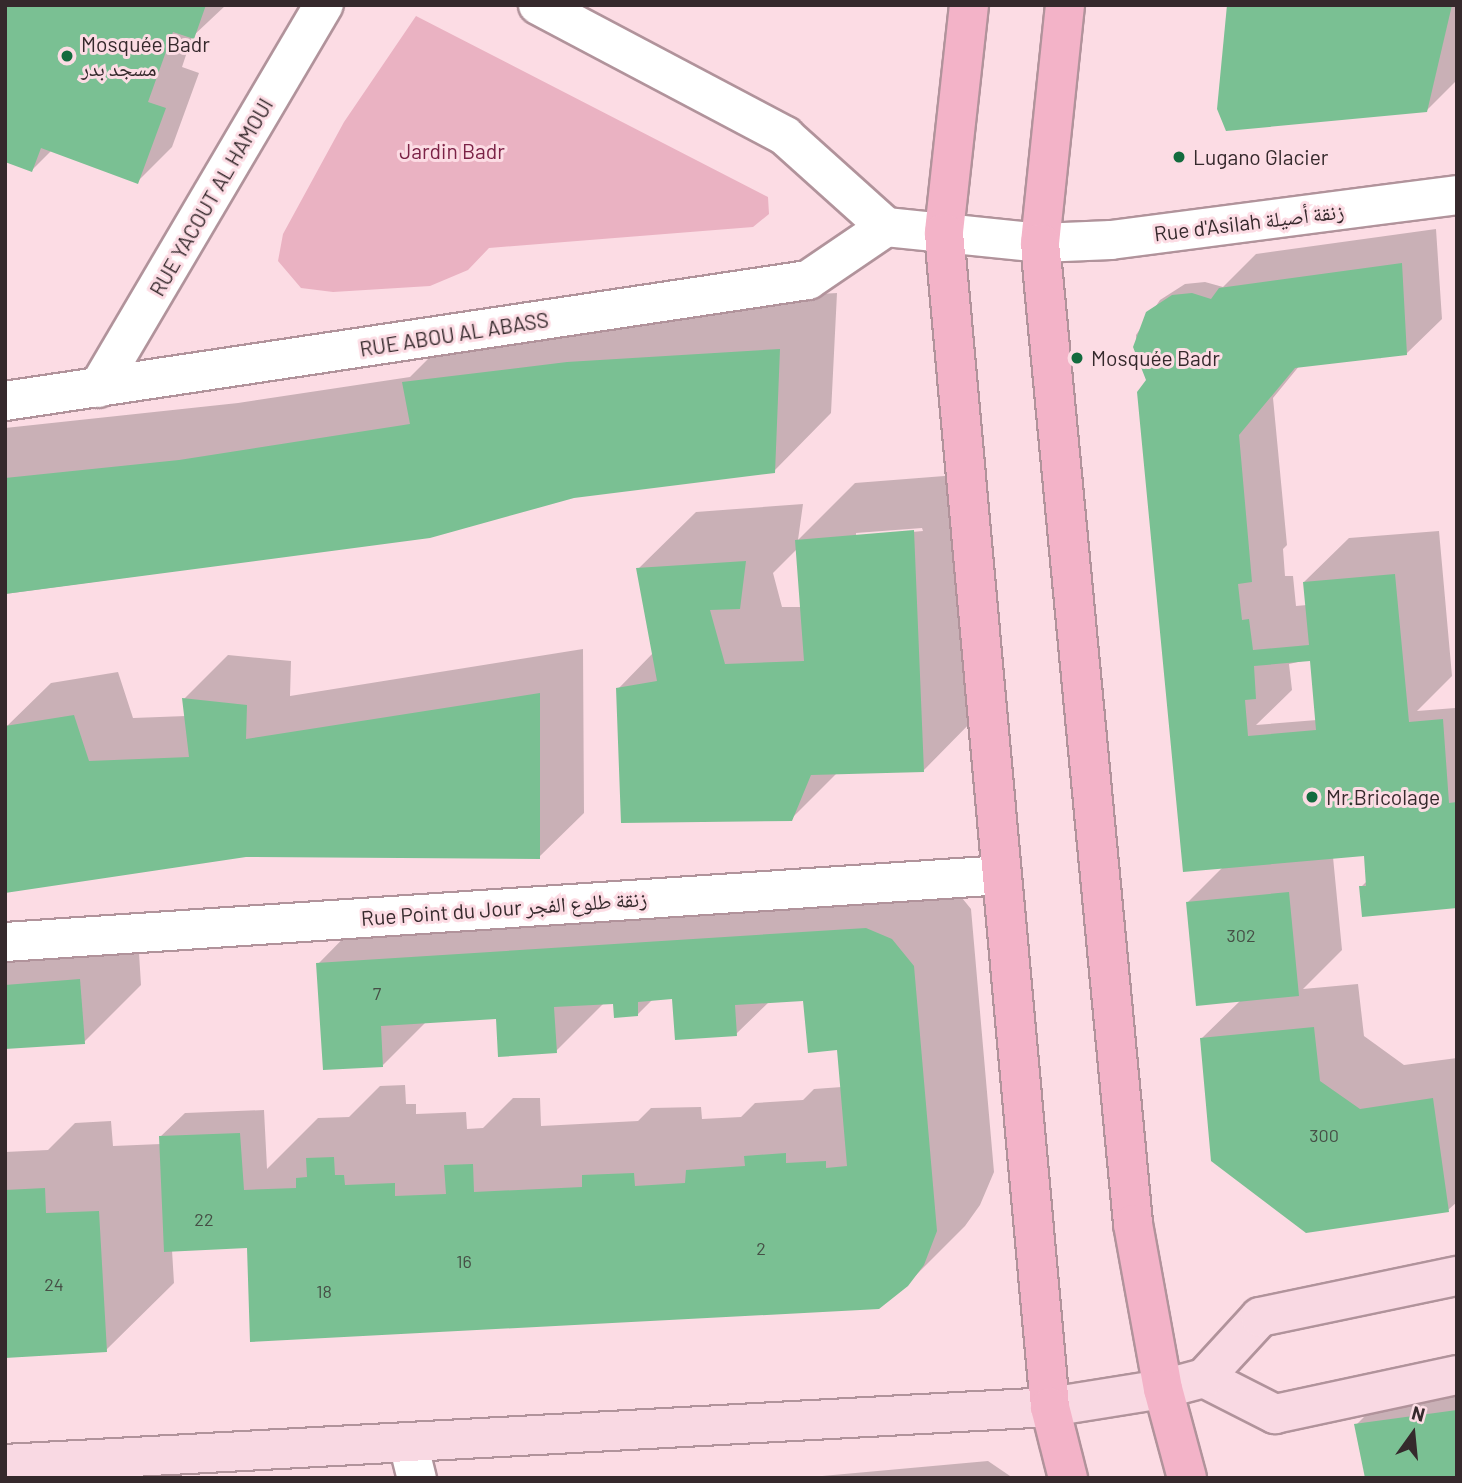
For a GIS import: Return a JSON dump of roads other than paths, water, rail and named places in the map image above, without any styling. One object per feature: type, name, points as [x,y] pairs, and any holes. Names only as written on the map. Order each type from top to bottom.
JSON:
[{"type":"main road","points":[[968,5],[944,233],[1050,1406],[1068,1478]]},
{"type":"main road","points":[[1065,5],[1040,243],[1133,1224],[1163,1389],[1186,1478]]},
{"type":"main road","points":[[5,1464],[413,1460],[1050,1406],[1163,1389],[1203,1378],[1260,1317],[1457,1276]]},
{"type":"main road","points":[[1203,1378],[1275,1414],[1457,1375]]},
{"type":"street","name":"RUE YACOUT AL HAMOUI","points":[[98,388],[324,5]]},
{"type":"street","points":[[538,5],[785,136],[886,227]]},
{"type":"street","name":"Rue d'Asilah زنقة أصيلة","points":[[886,227],[1040,243],[1111,240],[1457,195]]},
{"type":"street","name":"RUE ABOU AL ABASS","points":[[5,401],[808,280],[886,227]]},
{"type":"street","name":"Rue Point du Jour زنقة طلوع الفجر","points":[[5,942],[1002,875]]},
{"type":"place","name":"Mosquée Badr مسجد بدر","points":[[67,56]]},
{"type":"place","name":"Lugano Glacier","points":[[1179,157]]},
{"type":"place","name":"Mosquée Badr","points":[[1077,358]]},
{"type":"place","name":"Mr.Bricolage","points":[[1312,797]]},
{"type":"park label","name":"Jardin Badr","points":[[452,151]]}]
